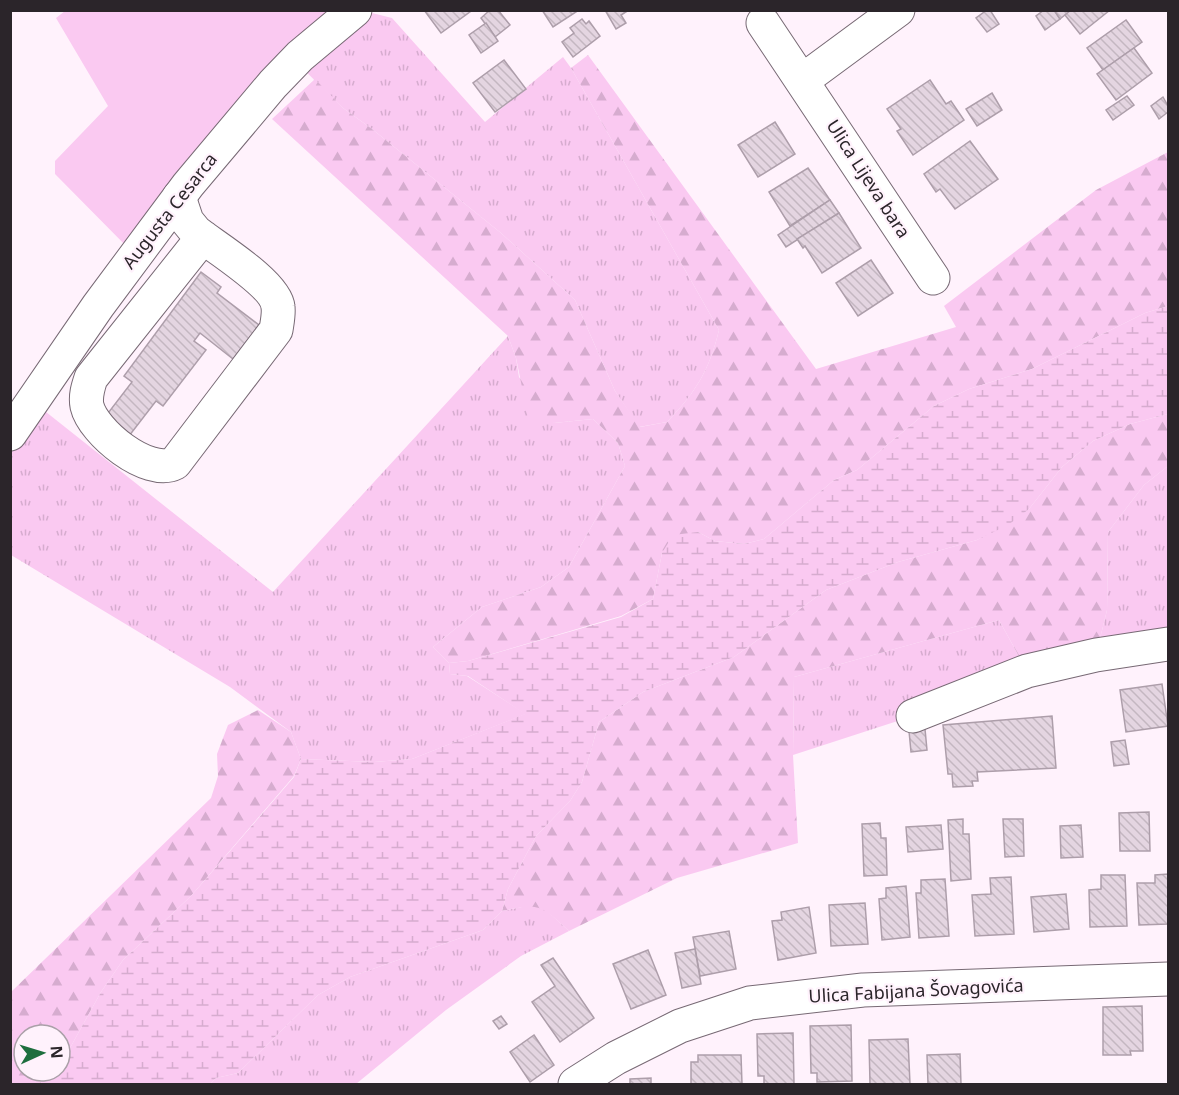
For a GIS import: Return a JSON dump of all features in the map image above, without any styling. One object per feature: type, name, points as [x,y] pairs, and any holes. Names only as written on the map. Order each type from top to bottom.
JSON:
[{"type":"street","name":"Augusta Cesarca","points":[[10,434],[98,306],[179,197],[273,84],[300,56],[355,10]]},
{"type":"street","points":[[803,80],[898,10]]},
{"type":"street","name":"Ulica Lijeva bara","points":[[764,23],[933,278]]},
{"type":"street","points":[[179,197],[187,221],[203,237],[271,290],[278,305],[276,330],[175,463],[156,465],[140,460],[120,448],[100,428],[87,407],[86,392],[91,378],[203,237]]},
{"type":"street","points":[[913,716],[1027,671],[1096,654],[1168,645]]},
{"type":"street","name":"Ulica Fabijana Šovagovića","points":[[574,1084],[616,1058],[680,1026],[750,1003],[863,990],[1168,979]]},
{"type":"green space","points":[[65,11],[355,11],[136,256],[55,174],[55,161],[108,106],[56,18]]},
{"type":"green space","points":[[364,11],[392,18],[485,122],[563,57],[719,330],[711,357],[694,391],[667,422],[639,427],[615,391],[575,300],[501,233],[343,108],[295,61]]},
{"type":"green space","points":[[588,55],[816,369],[956,327],[944,306],[1096,190],[1168,152],[1168,306],[1145,313],[1032,369],[969,389],[934,406],[857,470],[834,480],[764,539],[744,544],[715,541],[698,532],[662,553],[653,599],[621,616],[468,661],[449,663],[433,647],[482,607],[541,587],[569,567],[625,466],[618,443],[593,419],[554,423],[528,416],[516,358],[508,336],[272,119],[315,79],[343,108],[501,233],[575,300],[615,391],[640,427],[667,422],[694,391],[711,357],[719,330],[571,68]]},
{"type":"green space","points":[[1168,306],[1168,414],[1130,424],[1093,441],[1062,467],[1029,509],[1008,525],[977,540],[898,562],[826,590],[734,657],[643,692],[599,722],[582,782],[570,801],[536,836],[508,889],[502,911],[483,930],[350,977],[318,995],[238,1073],[216,1078],[210,1084],[39,1084],[72,1083],[72,1044],[101,992],[123,960],[191,896],[294,777],[301,759],[374,762],[412,759],[525,714],[468,676],[450,674],[449,663],[468,661],[621,617],[653,599],[662,553],[673,535],[698,532],[715,541],[744,544],[764,539],[834,480],[857,470],[934,406],[969,389],[1032,369],[1145,313]]},
{"type":"green space","points":[[508,336],[516,358],[519,377],[554,423],[593,419],[618,443],[625,466],[569,567],[541,587],[482,607],[433,647],[449,663],[450,674],[467,676],[526,714],[412,759],[374,762],[301,759],[291,732],[230,687],[11,555],[10,434],[41,408],[273,592]]},
{"type":"green space","points":[[1168,414],[1168,466],[1144,485],[1108,532],[1107,610],[1096,655],[1027,671],[999,620],[794,677],[793,755],[798,843],[677,878],[569,931],[539,908],[525,907],[502,911],[508,889],[536,836],[570,801],[582,782],[599,722],[643,692],[734,657],[826,590],[898,562],[977,540],[1029,509],[1062,467],[1093,441],[1130,424]]},
{"type":"green space","points":[[1168,466],[1168,644],[1096,655],[1107,610],[1108,532],[1144,485]]},
{"type":"green space","points":[[999,620],[1027,671],[913,716],[793,755],[794,677]]},
{"type":"green space","points":[[258,710],[291,732],[301,759],[294,776],[191,896],[123,960],[101,992],[72,1044],[72,1023],[12,1023],[12,1083],[40,1083],[11,1084],[11,992],[211,798],[218,776],[217,754],[228,725]]},
{"type":"green space","points":[[532,905],[546,910],[569,931],[521,956],[446,1010],[356,1084],[210,1084],[216,1078],[238,1073],[318,995],[350,977],[483,930],[502,911]]},
{"type":"building","points":[[424,10],[471,10],[471,11],[441,33]]},
{"type":"building","points":[[490,10],[498,10],[510,25],[495,37],[481,18]]},
{"type":"building","points":[[542,10],[579,10],[553,27]]},
{"type":"building","points":[[605,10],[629,10],[621,15],[626,23],[616,29]]},
{"type":"building","points":[[990,10],[999,24],[987,32],[976,18]]},
{"type":"building","points":[[1044,10],[1054,10],[1060,19],[1045,30],[1036,16]]},
{"type":"building","points":[[1054,10],[1071,10],[1060,19]]},
{"type":"building","points":[[1071,10],[1110,10],[1080,34],[1065,15]]},
{"type":"building","points":[[582,19],[586,24],[589,21],[600,36],[573,57],[562,42],[574,33],[570,28]]},
{"type":"building","points":[[1126,20],[1142,42],[1103,70],[1087,48]]},
{"type":"building","points":[[486,23],[498,41],[481,53],[469,35]]},
{"type":"building","points":[[1134,48],[1152,73],[1116,100],[1097,74]]},
{"type":"building","points":[[504,60],[526,89],[495,112],[473,83]]},
{"type":"building","points":[[930,80],[946,104],[951,101],[964,120],[913,155],[897,131],[901,129],[887,109]]},
{"type":"building","points":[[992,93],[1002,110],[977,126],[966,109]]},
{"type":"building","points":[[1127,96],[1134,105],[1113,120],[1106,110]]},
{"type":"building","points":[[1163,97],[1168,106],[1168,112],[1159,119],[1151,106]]},
{"type":"building","points":[[775,122],[795,154],[758,177],[738,145]]},
{"type":"building","points":[[970,141],[998,179],[955,209],[940,189],[936,192],[924,174]]},
{"type":"building","points":[[808,168],[830,200],[790,226],[769,192]]},
{"type":"building","points":[[830,200],[839,213],[786,247],[778,235]]},
{"type":"building","points":[[839,213],[861,248],[822,273],[805,246],[803,248],[797,239]]},
{"type":"building","points":[[871,260],[893,293],[858,316],[836,283]]},
{"type":"building","points":[[201,272],[221,287],[217,293],[259,325],[233,359],[200,333],[194,341],[206,350],[163,406],[156,401],[129,436],[105,417],[132,382],[124,376]]},
{"type":"building","points":[[1162,684],[1168,726],[1126,732],[1120,690]]},
{"type":"building","points":[[1052,716],[1056,768],[977,772],[978,781],[972,781],[973,786],[953,787],[952,774],[948,774],[943,725]]},
{"type":"building","points":[[925,729],[927,750],[911,752],[909,731]]},
{"type":"building","points":[[1125,740],[1129,764],[1114,766],[1111,742]]},
{"type":"building","points":[[1149,812],[1150,851],[1120,851],[1119,813]]},
{"type":"building","points":[[963,819],[963,834],[969,834],[971,879],[951,881],[948,820]]},
{"type":"building","points":[[1003,819],[1023,819],[1024,856],[1005,857]]},
{"type":"building","points":[[880,823],[881,838],[886,838],[887,875],[864,876],[862,824]]},
{"type":"building","points":[[941,825],[943,849],[908,852],[906,827]]},
{"type":"building","points":[[1081,825],[1083,857],[1061,858],[1060,826]]},
{"type":"building","points":[[1168,874],[1168,924],[1139,925],[1137,883],[1155,883],[1155,875]]},
{"type":"building","points":[[1101,875],[1125,875],[1127,926],[1090,927],[1089,890],[1101,889]]},
{"type":"building","points":[[1011,877],[1014,934],[975,936],[972,895],[991,894],[990,878]]},
{"type":"building","points":[[945,879],[949,936],[919,938],[916,893],[921,893],[921,880]]},
{"type":"building","points":[[906,886],[910,937],[882,940],[879,899],[886,898],[886,888]]},
{"type":"building","points":[[1066,894],[1069,929],[1034,932],[1031,897]]},
{"type":"building","points":[[865,903],[868,944],[831,946],[829,905]]},
{"type":"building","points":[[809,907],[816,953],[778,960],[772,921],[782,920],[781,912]]},
{"type":"building","points":[[729,931],[736,969],[700,976],[693,937]]},
{"type":"building","points":[[695,949],[701,984],[682,988],[675,953]]},
{"type":"building","points":[[648,950],[666,995],[631,1009],[613,964]]},
{"type":"building","points":[[553,958],[594,1018],[560,1042],[532,1002],[555,986],[541,965]]},
{"type":"building","points":[[1142,1006],[1143,1051],[1130,1051],[1131,1055],[1103,1055],[1103,1007]]},
{"type":"building","points":[[501,1016],[507,1024],[499,1029],[493,1021]]},
{"type":"building","points":[[851,1025],[852,1081],[817,1082],[817,1073],[811,1073],[810,1026]]},
{"type":"building","points":[[793,1033],[794,1084],[764,1084],[764,1076],[758,1076],[757,1034]]},
{"type":"building","points":[[534,1035],[554,1065],[530,1082],[510,1052]]},
{"type":"building","points":[[908,1039],[910,1084],[870,1084],[869,1040]]},
{"type":"building","points":[[960,1054],[961,1084],[928,1084],[927,1055]]},
{"type":"building","points":[[698,1055],[741,1055],[742,1084],[691,1084],[691,1062],[698,1062]]},
{"type":"building","points":[[651,1078],[651,1084],[630,1084],[630,1079]]}]
